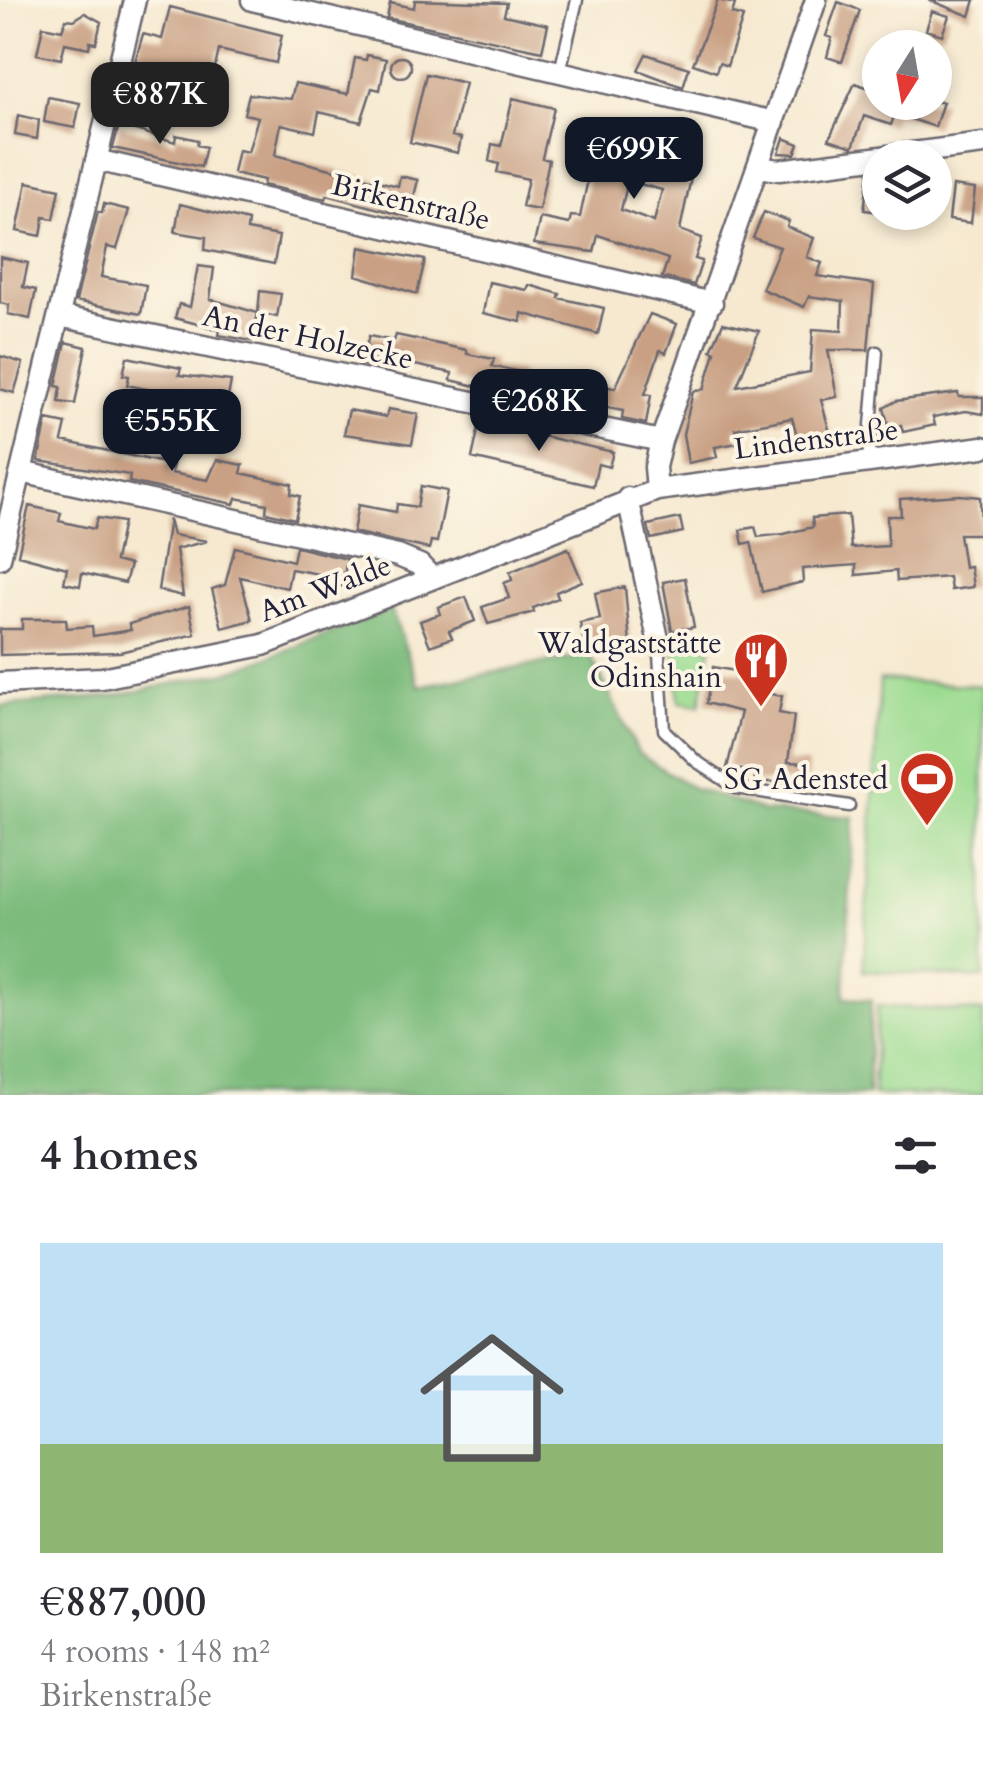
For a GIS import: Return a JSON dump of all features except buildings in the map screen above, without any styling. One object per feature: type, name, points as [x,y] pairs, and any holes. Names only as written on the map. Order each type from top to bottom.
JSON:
[{"type":"street","points":[[0,558],[136,0]]},
{"type":"street","points":[[252,0],[774,122]]},
{"type":"street","points":[[657,490],[662,442],[816,0]]},
{"type":"street","points":[[758,167],[778,170],[983,144]]},
{"type":"street","name":"Birkenstraße","points":[[96,160],[712,302]]},
{"type":"street","name":"An der Holzecke","points":[[59,316],[662,442]]},
{"type":"street","name":"Lindenstraße","points":[[657,490],[983,447]]},
{"type":"street","points":[[21,472],[398,556],[420,565],[432,578]]},
{"type":"street","name":"Am Walde","points":[[0,683],[102,678],[224,656],[657,490]]},
{"type":"street","points":[[628,498],[658,639]]},
{"type":"lane","points":[[560,72],[576,0]]},
{"type":"lane","points":[[868,463],[877,352]]},
{"type":"lane","points":[[658,639],[664,730],[696,761],[736,788],[849,806]]},
{"type":"green space","points":[[391,609],[419,686],[590,655],[639,754],[693,788],[763,811],[854,817],[844,998],[871,1000],[868,1095],[0,1095],[0,706],[114,696],[236,670]]},
{"type":"green space","points":[[674,639],[711,647],[700,705],[679,702]]},
{"type":"green space","name":"SG Adensted","points":[[880,680],[983,686],[983,978],[863,971]]},
{"type":"green space","points":[[877,1006],[983,1012],[983,1095],[873,1095]]},
{"type":"place","name":"Waldgaststätte Odinshain","points":[[761,709]]},
{"type":"place","name":"SG Adensted","points":[[927,828]]}]
